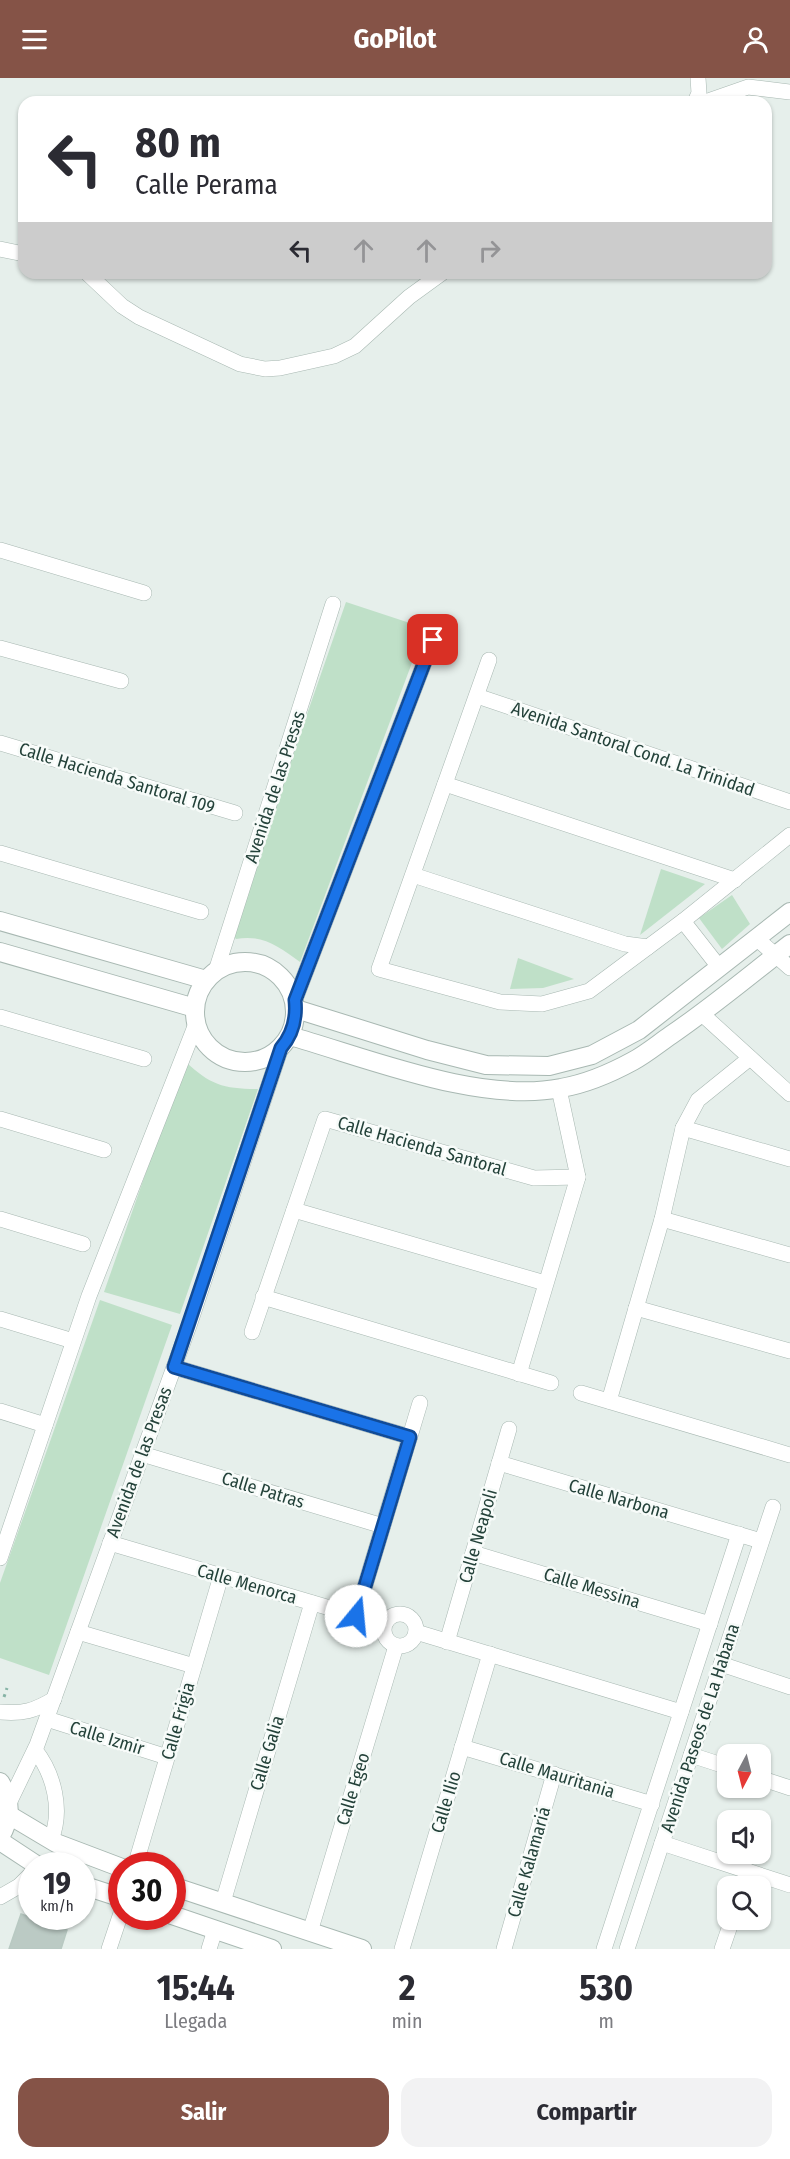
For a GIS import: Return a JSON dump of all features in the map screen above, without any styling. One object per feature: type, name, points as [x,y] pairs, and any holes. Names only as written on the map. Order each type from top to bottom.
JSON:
[{"type":"street","points":[[698,78],[698,96]]},
{"type":"street","points":[[734,78],[748,87],[790,93]]},
{"type":"street","points":[[722,96],[748,87]]},
{"type":"street","points":[[0,249],[18,253]]},
{"type":"street","points":[[93,279],[122,306],[139,317],[240,364],[266,369],[334,356],[355,346],[409,297],[434,279]]},
{"type":"street","points":[[0,550],[144,593]]},
{"type":"street","name":"Avenida de las Presas","points":[[211,975],[333,604]]},
{"type":"street","points":[[195,1016],[203,1040],[215,1053],[231,1060],[249,1062],[266,1058],[285,1042],[295,1023],[295,1005],[433,640]]},
{"type":"street","points":[[0,648],[121,681]]},
{"type":"street","points":[[489,660],[379,969],[500,1002],[542,1004],[589,991],[683,921],[790,835]]},
{"type":"street","name":"Avenida Santoral Cond. La Trinidad","points":[[477,696],[790,802]]},
{"type":"street","name":"Calle Hacienda Santoral 109","points":[[0,743],[235,813]]},
{"type":"street","points":[[445,784],[735,880]]},
{"type":"street","points":[[0,853],[201,912]]},
{"type":"street","points":[[413,875],[625,944],[648,947]]},
{"type":"street","points":[[0,1558],[7,1515],[45,1425],[89,1296],[195,1016],[196,998],[211,975],[234,963],[254,962],[272,969],[286,982],[295,1005],[427,1050],[486,1065],[549,1066],[592,1056],[639,1030],[790,912]]},
{"type":"street","points":[[0,921],[211,975]]},
{"type":"street","points":[[683,921],[719,967]]},
{"type":"street","points":[[31,961],[38,932]]},
{"type":"street","points":[[756,938],[790,968]]},
{"type":"street","points":[[285,1042],[445,1082],[507,1090],[559,1089],[587,1082],[634,1061],[702,1014],[790,944]]},
{"type":"street","points":[[0,952],[195,1016]]},
{"type":"street","points":[[702,1014],[790,1094]]},
{"type":"street","points":[[0,1017],[144,1059]]},
{"type":"street","name":"Avenida de las Presas","points":[[9,1809],[47,1719],[174,1367],[285,1042]]},
{"type":"street","points":[[609,1401],[662,1219],[683,1128],[698,1100],[750,1058]]},
{"type":"street","points":[[519,1374],[578,1177],[559,1089]]},
{"type":"street","points":[[0,1119],[104,1150]]},
{"type":"street","name":"Calle Hacienda Santoral","points":[[252,1332],[325,1119],[534,1178],[578,1177]]},
{"type":"street","points":[[683,1128],[790,1159]]},
{"type":"street","points":[[294,1210],[545,1283]]},
{"type":"street","points":[[0,1219],[83,1244]]},
{"type":"street","points":[[662,1219],[790,1256]]},
{"type":"street","points":[[263,1297],[551,1383]]},
{"type":"street","points":[[636,1308],[790,1351]]},
{"type":"street","points":[[0,1319],[74,1341]]},
{"type":"street","points":[[174,1367],[410,1437]]},
{"type":"street","points":[[581,1393],[790,1455]]},
{"type":"street","points":[[356,1616],[420,1402]]},
{"type":"street","points":[[0,1411],[45,1425]]},
{"type":"street","name":"Calle Neapoli","points":[[447,1642],[509,1429]]},
{"type":"street","name":"Calle Patras","points":[[142,1454],[383,1526]]},
{"type":"street","name":"Calle Narbona","points":[[499,1463],[761,1541]]},
{"type":"street","name":"Avenida Paseos de La Habana","points":[[627,1949],[772,1507]]},
{"type":"street","name":"Avenida Paseos de La Habana","points":[[604,1949],[739,1534]]},
{"type":"street","name":"Calle Menorca","points":[[110,1543],[384,1624]]},
{"type":"street","name":"Calle Messina","points":[[473,1553],[710,1624]]},
{"type":"street","name":"Calle Frigia","points":[[139,1852],[221,1576]]},
{"type":"street","name":"Calle Galia","points":[[223,1902],[312,1603]]},
{"type":"street","points":[[406,1615],[414,1622],[416,1632],[407,1644],[396,1646],[386,1638],[384,1624],[391,1616],[406,1615]]},
{"type":"street","points":[[78,1632],[194,1666]]},
{"type":"street","points":[[416,1632],[681,1712]]},
{"type":"street","name":"Calle Egeo","points":[[310,1932],[396,1646]]},
{"type":"street","name":"Calle Ilio","points":[[402,1949],[490,1654]]},
{"type":"street","points":[[721,1664],[790,1687]]},
{"type":"street","points":[[0,1712],[17,1713],[37,1710],[54,1700]]},
{"type":"street","name":"Calle Izmir","points":[[47,1719],[167,1757]]},
{"type":"street","name":"Calle Mauritania","points":[[462,1747],[651,1804]]},
{"type":"street","points":[[35,1750],[46,1764],[56,1796],[55,1830],[51,1840]]},
{"type":"street","points":[[691,1755],[717,1763]]},
{"type":"street","name":"Calle Kalamariá","points":[[504,1949],[554,1774]]},
{"type":"street","points":[[0,1782],[9,1809],[6,1828],[0,1839],[18,1852]]},
{"type":"street","points":[[771,1782],[790,1788]]},
{"type":"street","points":[[9,1809],[51,1840],[108,1862]]},
{"type":"street","points":[[662,1843],[790,1885]]},
{"type":"street","points":[[746,1876],[748,1871]]},
{"type":"street","points":[[0,1897],[18,1887]]},
{"type":"street","points":[[186,1890],[362,1949]]},
{"type":"street","points":[[186,1920],[272,1949]]},
{"type":"street","points":[[109,1949],[115,1930]]},
{"type":"street","points":[[209,1949],[215,1930]]},
{"type":"street","points":[[722,1949],[729,1930]]},
{"type":"green space","points":[[346,602],[425,628],[300,962],[263,940],[236,939],[231,933]]},
{"type":"green space","points":[[661,869],[705,884],[640,935]]},
{"type":"green space","points":[[732,895],[750,924],[722,949],[699,918]]},
{"type":"green space","points":[[518,958],[574,979],[543,988],[510,989]]},
{"type":"green space","points":[[185,1061],[202,1076],[218,1084],[258,1089],[180,1314],[104,1292]]},
{"type":"green space","points":[[100,1300],[172,1325],[49,1675],[0,1658],[0,1583]]},
{"type":"building","points":[[18,1923],[18,1930],[67,1930],[61,1949],[9,1949]]},
{"type":"route","points":[[356,1616],[410,1437],[174,1367],[281,1048],[290,1036],[295,1023],[295,1000],[433,640]]}]
